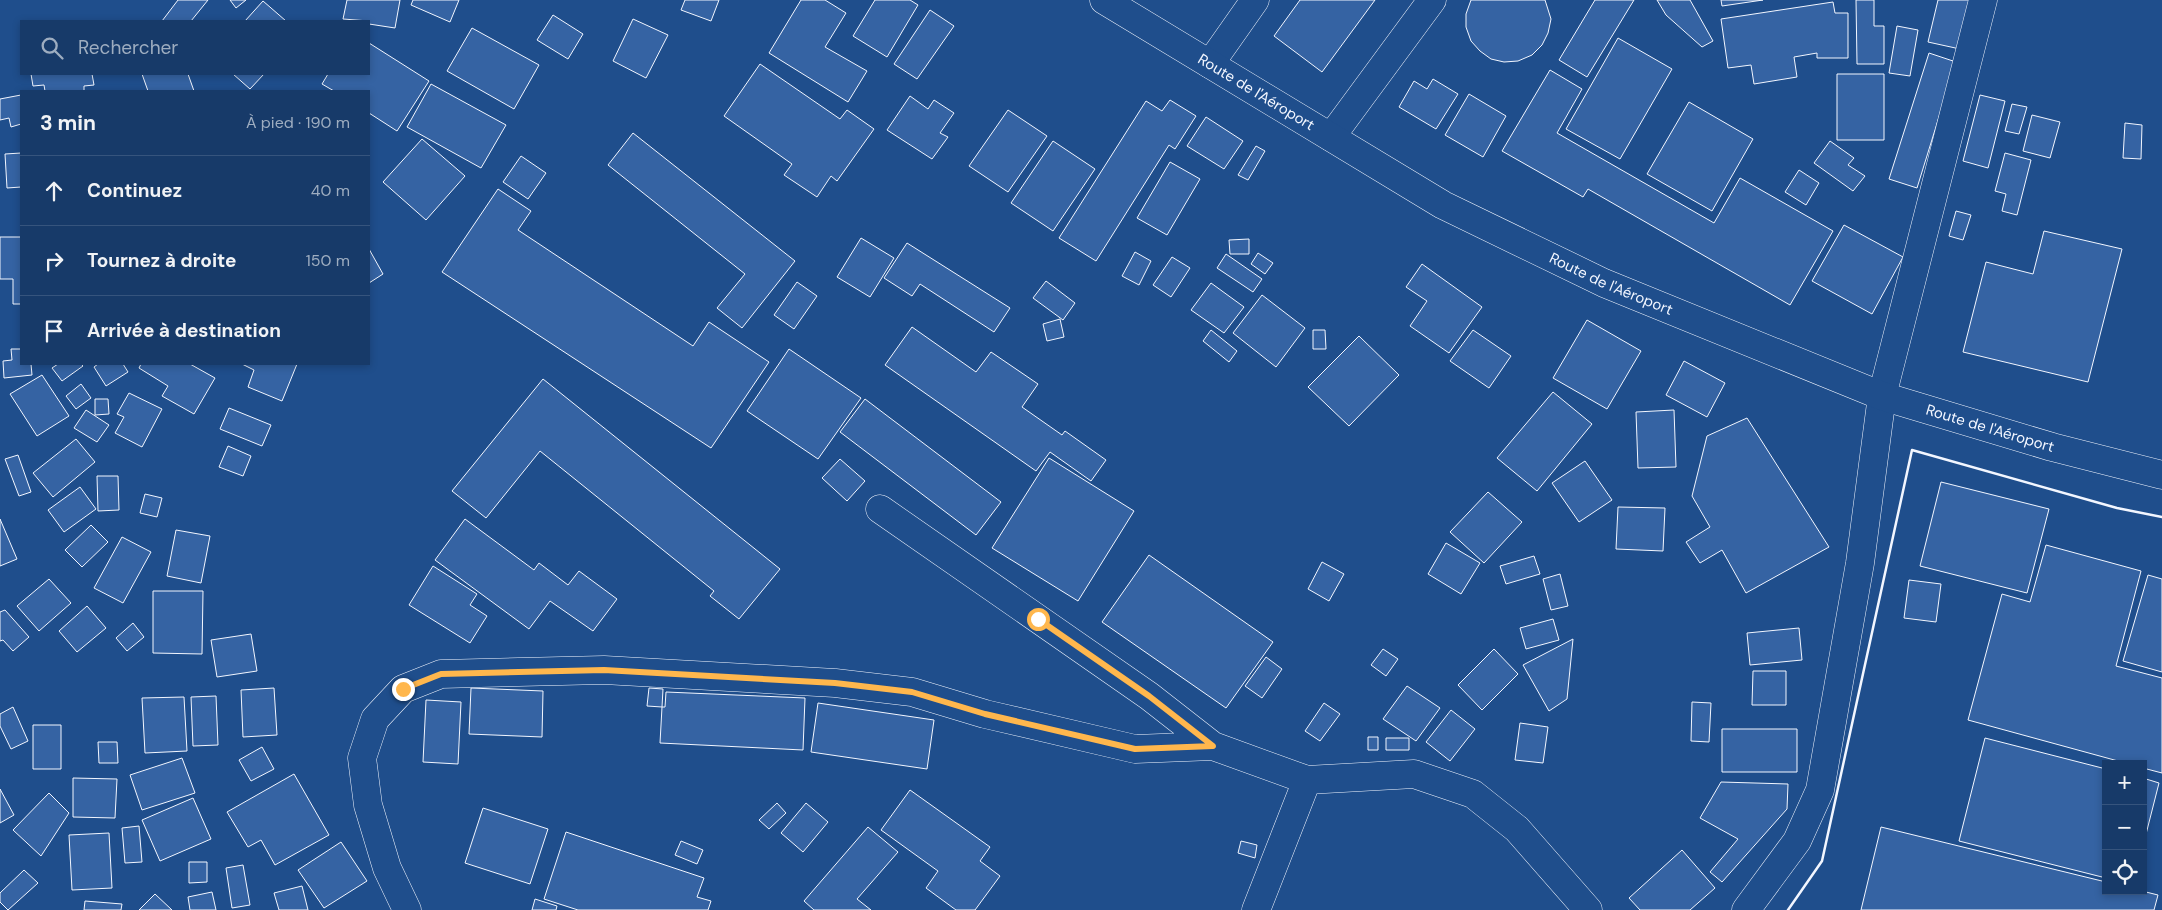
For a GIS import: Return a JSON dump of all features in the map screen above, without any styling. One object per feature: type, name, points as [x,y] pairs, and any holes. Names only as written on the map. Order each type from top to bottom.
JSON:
[{"type":"main road","name":"Route de l'Aéroport","points":[[1104,0],[1443,205],[1604,283],[1882,396],[2052,447],[2162,475]]},
{"type":"main road","points":[[1210,64],[1255,0]]},
{"type":"main road","points":[[1331,137],[1432,0]]},
{"type":"main road","points":[[1746,910],[1797,841],[1820,790],[1860,564],[1882,396],[1983,0]]},
{"type":"main road","points":[[880,509],[1149,696],[1213,746],[1307,780],[1414,774],[1473,794],[1517,828],[1588,910]]},
{"type":"main road","points":[[407,910],[387,868],[371,814],[362,758],[375,719],[403,689],[441,674],[604,670],[835,683],[912,692],[985,714],[1135,749],[1213,746]]},
{"type":"main road","points":[[1256,910],[1307,780]]},
{"type":"building","points":[[178,0],[208,0],[192,20],[163,20]]},
{"type":"building","points":[[230,0],[246,0],[236,8]]},
{"type":"building","points":[[347,0],[400,0],[395,28],[370,24],[370,20],[343,19]]},
{"type":"building","points":[[413,0],[459,0],[450,22],[411,5]]},
{"type":"building","points":[[685,0],[719,0],[711,21],[681,10]]},
{"type":"building","points":[[801,0],[825,0],[846,13],[825,47],[867,71],[848,102],[769,53]]},
{"type":"building","points":[[875,0],[910,0],[918,5],[887,57],[853,36]]},
{"type":"building","points":[[1300,0],[1375,0],[1322,72],[1274,36]]},
{"type":"building","points":[[1471,0],[1545,0],[1551,19],[1548,33],[1542,45],[1532,55],[1518,61],[1504,62],[1491,59],[1471,41],[1466,27],[1466,14]]},
{"type":"building","points":[[1595,0],[1634,0],[1587,77],[1559,60]]},
{"type":"building","points":[[1657,0],[1690,0],[1713,41],[1702,47],[1666,15]]},
{"type":"building","points":[[1721,0],[1763,0],[1722,6]]},
{"type":"building","points":[[1856,0],[1874,0],[1874,26],[1884,26],[1884,64],[1857,64]]},
{"type":"building","points":[[1938,0],[1972,0],[1960,49],[1928,42]]},
{"type":"building","points":[[263,1],[285,20],[246,20]]},
{"type":"building","points":[[1833,2],[1835,13],[1848,13],[1848,58],[1817,58],[1817,53],[1794,57],[1797,77],[1754,84],[1751,65],[1728,68],[1721,19]]},
{"type":"building","points":[[930,10],[954,26],[917,79],[894,64]]},
{"type":"building","points":[[553,15],[583,34],[568,59],[537,40]]},
{"type":"building","points":[[633,19],[668,35],[646,78],[613,61]]},
{"type":"building","points":[[1897,26],[1918,30],[1910,76],[1889,73]]},
{"type":"building","points":[[472,28],[539,65],[514,109],[447,71]]},
{"type":"building","points":[[1618,38],[1672,69],[1620,159],[1566,129]]},
{"type":"building","points":[[370,44],[429,81],[397,131],[370,114],[370,90],[332,90],[322,84],[327,75],[370,75]]},
{"type":"building","points":[[1929,53],[1956,62],[1917,188],[1889,179]]},
{"type":"building","points":[[760,64],[840,119],[847,110],[874,129],[837,181],[831,176],[817,197],[784,175],[792,164],[724,116]]},
{"type":"building","points":[[1550,70],[1582,89],[1557,133],[1714,223],[1740,178],[1833,231],[1790,305],[1588,189],[1583,197],[1502,151]]},
{"type":"building","points":[[1837,74],[1884,74],[1884,140],[1837,140]]},
{"type":"building","points":[[31,75],[92,75],[94,85],[84,86],[84,90],[45,90],[44,85],[33,86]]},
{"type":"building","points":[[142,75],[188,75],[194,90],[148,90]]},
{"type":"building","points":[[234,75],[263,75],[250,89]]},
{"type":"building","points":[[1433,79],[1458,94],[1436,129],[1399,107],[1414,81],[1427,89]]},
{"type":"building","points":[[431,84],[506,125],[481,168],[407,127]]},
{"type":"building","points":[[1469,94],[1506,116],[1483,157],[1445,135]]},
{"type":"building","points":[[20,95],[20,124],[11,127],[9,118],[0,120],[0,99]]},
{"type":"building","points":[[1980,95],[2005,101],[1988,168],[1963,161]]},
{"type":"building","points":[[910,96],[928,109],[934,100],[954,113],[940,133],[948,137],[932,159],[887,130]]},
{"type":"building","points":[[1170,100],[1196,116],[1175,149],[1169,145],[1096,261],[1059,238],[1146,101],[1162,111]]},
{"type":"building","points":[[1689,102],[1753,139],[1712,211],[1647,174]]},
{"type":"building","points":[[2012,104],[2027,107],[2019,134],[2005,131]]},
{"type":"building","points":[[1008,110],[1047,136],[1008,192],[969,166]]},
{"type":"building","points":[[2032,115],[2060,122],[2050,158],[2023,151]]},
{"type":"building","points":[[1206,117],[1243,141],[1224,169],[1187,146]]},
{"type":"building","points":[[2125,123],[2142,125],[2141,159],[2123,158]]},
{"type":"building","points":[[633,133],[795,261],[742,328],[717,308],[745,274],[608,165]]},
{"type":"building","points":[[422,139],[465,176],[426,220],[383,182]]},
{"type":"building","points":[[1053,141],[1095,169],[1053,231],[1011,203]]},
{"type":"building","points":[[1830,141],[1854,158],[1848,165],[1865,176],[1853,191],[1814,163]]},
{"type":"building","points":[[1256,146],[1265,151],[1248,180],[1238,175]]},
{"type":"building","points":[[20,153],[20,187],[7,188],[5,154]]},
{"type":"building","points":[[2005,153],[2031,160],[2017,215],[2002,211],[2006,194],[1995,191]]},
{"type":"building","points":[[521,156],[546,173],[528,199],[503,182]]},
{"type":"building","points":[[1170,162],[1200,179],[1167,235],[1137,218]]},
{"type":"building","points":[[1799,170],[1819,183],[1806,205],[1785,192]]},
{"type":"building","points":[[498,189],[531,211],[518,230],[693,346],[709,322],[769,362],[711,448],[442,272]]},
{"type":"building","points":[[1956,211],[1971,215],[1963,240],[1949,236]]},
{"type":"building","points":[[1844,225],[1903,257],[1872,314],[1812,281]]},
{"type":"building","points":[[2044,231],[2122,249],[2088,382],[1963,352],[1986,262],[2033,274]]},
{"type":"building","points":[[0,237],[20,237],[20,304],[13,304],[13,279],[0,279]]},
{"type":"building","points":[[861,238],[894,258],[870,297],[837,277]]},
{"type":"building","points":[[1249,239],[1249,254],[1230,254],[1229,240]]},
{"type":"building","points":[[907,243],[1010,308],[994,332],[920,284],[912,296],[884,278]]},
{"type":"building","points":[[370,251],[383,274],[370,282]]},
{"type":"building","points":[[1135,252],[1151,261],[1139,285],[1122,276]]},
{"type":"building","points":[[1258,253],[1273,263],[1265,274],[1251,264]]},
{"type":"building","points":[[1226,254],[1262,279],[1253,292],[1217,268]]},
{"type":"building","points":[[1172,257],[1190,268],[1171,297],[1153,285]]},
{"type":"building","points":[[1422,264],[1482,307],[1449,353],[1410,326],[1427,301],[1406,287]]},
{"type":"building","points":[[1046,281],[1075,303],[1063,320],[1033,298]]},
{"type":"building","points":[[797,282],[817,296],[794,329],[774,315]]},
{"type":"building","points":[[1211,283],[1244,307],[1224,333],[1191,310]]},
{"type":"building","points":[[1262,295],[1305,328],[1276,367],[1233,333]]},
{"type":"building","points":[[1060,319],[1064,337],[1047,341],[1043,324]]},
{"type":"building","points":[[1587,320],[1641,351],[1607,409],[1553,378]]},
{"type":"building","points":[[912,327],[976,372],[991,352],[1038,384],[1022,407],[1062,435],[1065,431],[1106,460],[1091,481],[1050,452],[1036,471],[885,365]]},
{"type":"building","points":[[1211,330],[1237,351],[1229,362],[1203,341]]},
{"type":"building","points":[[1313,330],[1325,330],[1326,349],[1313,349]]},
{"type":"building","points":[[1473,330],[1511,356],[1489,388],[1450,361]]},
{"type":"building","points":[[1359,336],[1399,375],[1349,426],[1308,387]]},
{"type":"building","points":[[11,349],[20,349],[20,365],[31,365],[32,375],[4,378],[3,361],[12,360]]},
{"type":"building","points":[[789,349],[861,398],[818,459],[747,411]]},
{"type":"building","points":[[1684,361],[1725,383],[1707,417],[1666,395]]},
{"type":"building","points":[[56,365],[83,366],[62,381],[52,368]]},
{"type":"building","points":[[97,365],[124,365],[128,372],[106,386],[94,367]]},
{"type":"building","points":[[140,365],[192,365],[215,378],[194,414],[162,396],[168,386],[139,368]]},
{"type":"building","points":[[244,365],[297,365],[282,401],[248,387],[254,370]]},
{"type":"building","points":[[42,375],[69,416],[37,436],[10,394]]},
{"type":"building","points":[[543,379],[780,569],[739,619],[710,596],[714,591],[540,451],[486,518],[452,491]]},
{"type":"building","points":[[81,384],[91,398],[76,409],[66,396]]},
{"type":"building","points":[[1553,392],[1592,424],[1537,491],[1497,458]]},
{"type":"building","points":[[129,393],[162,409],[142,447],[115,433],[124,417],[117,414]]},
{"type":"building","points":[[95,399],[108,399],[109,414],[95,415]]},
{"type":"building","points":[[865,399],[1001,502],[976,535],[840,432]]},
{"type":"building","points":[[229,408],[271,425],[262,446],[220,429]]},
{"type":"building","points":[[86,410],[109,425],[97,442],[74,428]]},
{"type":"building","points":[[1674,410],[1676,467],[1638,468],[1636,412]]},
{"type":"building","points":[[1747,418],[1829,547],[1746,593],[1722,550],[1700,563],[1686,542],[1710,527],[1692,496],[1707,436]]},
{"type":"building","points":[[76,439],[95,462],[53,497],[33,473]]},
{"type":"building","points":[[228,446],[251,456],[243,476],[219,467]]},
{"type":"building","points":[[18,455],[31,492],[19,496],[5,459]]},
{"type":"building","points":[[1049,458],[1134,511],[1078,601],[992,548]]},
{"type":"building","points":[[840,459],[865,481],[847,501],[822,478]]},
{"type":"building","points":[[1585,461],[1612,500],[1579,522],[1552,483]]},
{"type":"building","points":[[97,476],[118,476],[119,510],[98,511]]},
{"type":"building","points":[[1941,482],[2049,509],[2027,593],[1920,566]]},
{"type":"building","points":[[80,487],[96,509],[64,532],[48,510]]},
{"type":"building","points":[[1488,492],[1522,522],[1484,563],[1450,532]]},
{"type":"building","points":[[145,494],[162,498],[157,517],[140,513]]},
{"type":"building","points":[[1618,507],[1665,508],[1663,551],[1616,549]]},
{"type":"building","points":[[0,519],[17,559],[0,566]]},
{"type":"building","points":[[465,519],[534,570],[539,563],[568,585],[579,571],[617,599],[593,631],[550,601],[529,629],[435,560]]},
{"type":"building","points":[[91,525],[108,542],[82,567],[65,550]]},
{"type":"building","points":[[176,530],[210,536],[201,583],[167,576]]},
{"type":"building","points":[[122,537],[151,552],[123,603],[94,588]]},
{"type":"building","points":[[1446,543],[1480,563],[1461,594],[1428,574]]},
{"type":"building","points":[[2046,545],[2141,571],[2116,666],[2162,678],[2162,773],[2147,769],[2147,760],[2114,760],[1968,720],[2002,594],[2030,602]]},
{"type":"building","points":[[1149,555],[1273,642],[1226,708],[1102,622]]},
{"type":"building","points":[[1534,556],[1540,574],[1506,584],[1500,566]]},
{"type":"building","points":[[1322,562],[1344,574],[1329,601],[1308,589]]},
{"type":"building","points":[[433,566],[477,594],[470,605],[487,616],[470,643],[409,605]]},
{"type":"building","points":[[1560,574],[1568,606],[1551,610],[1543,579]]},
{"type":"building","points":[[2148,575],[2162,579],[2162,672],[2123,661]]},
{"type":"building","points":[[49,579],[71,603],[39,631],[17,606]]},
{"type":"building","points":[[1909,580],[1941,584],[1936,622],[1904,618]]},
{"type":"building","points":[[153,591],[203,591],[202,654],[153,653]]},
{"type":"building","points":[[87,606],[106,628],[77,652],[59,631]]},
{"type":"building","points":[[5,610],[29,637],[13,651],[3,640],[0,641],[0,612]]},
{"type":"building","points":[[1553,619],[1559,640],[1526,649],[1520,628]]},
{"type":"building","points":[[133,623],[144,637],[127,651],[116,638]]},
{"type":"building","points":[[1799,628],[1802,660],[1750,665],[1747,633]]},
{"type":"building","points":[[251,634],[257,671],[217,677],[211,640]]},
{"type":"building","points":[[1573,639],[1567,699],[1549,711],[1523,665]]},
{"type":"building","points":[[1383,649],[1398,659],[1386,676],[1371,665]]},
{"type":"building","points":[[1494,649],[1518,674],[1482,710],[1458,685]]},
{"type":"building","points":[[1266,657],[1282,669],[1262,698],[1245,686]]},
{"type":"building","points":[[1753,671],[1786,671],[1786,705],[1752,705]]},
{"type":"building","points":[[1407,686],[1440,708],[1416,741],[1383,719]]},
{"type":"building","points":[[274,688],[277,735],[243,737],[241,690]]},
{"type":"building","points":[[471,688],[543,691],[542,737],[469,734]]},
{"type":"building","points":[[649,688],[663,689],[662,707],[647,706]]},
{"type":"building","points":[[666,692],[805,698],[803,750],[660,743],[662,707],[665,707]]},
{"type":"building","points":[[216,696],[218,745],[193,746],[191,697]]},
{"type":"building","points":[[184,697],[187,751],[145,753],[142,698]]},
{"type":"building","points":[[426,700],[461,702],[458,764],[423,762]]},
{"type":"building","points":[[1692,702],[1711,703],[1709,742],[1691,741]]},
{"type":"building","points":[[818,703],[934,720],[927,769],[811,752]]},
{"type":"building","points":[[1324,703],[1340,714],[1320,741],[1305,731]]},
{"type":"building","points":[[13,707],[28,741],[11,749],[0,726],[0,714]]},
{"type":"building","points":[[1451,710],[1475,729],[1450,761],[1426,742]]},
{"type":"building","points":[[1520,723],[1548,727],[1543,763],[1515,760]]},
{"type":"building","points":[[33,725],[61,725],[61,769],[33,769]]},
{"type":"building","points":[[1722,729],[1797,729],[1797,772],[1722,772]]},
{"type":"building","points":[[1368,737],[1378,737],[1378,750],[1368,750]]},
{"type":"building","points":[[1386,738],[1409,738],[1409,750],[1386,750]]},
{"type":"building","points":[[1985,738],[2102,768],[2102,877],[1959,841]]},
{"type":"building","points":[[98,742],[117,742],[118,763],[99,763]]},
{"type":"building","points":[[262,747],[274,769],[251,781],[239,760]]},
{"type":"building","points":[[182,758],[195,793],[142,810],[130,775]]},
{"type":"building","points":[[294,774],[329,835],[275,865],[261,840],[248,847],[227,812]]},
{"type":"building","points":[[73,778],[117,779],[115,818],[73,817]]},
{"type":"building","points":[[2147,779],[2159,783],[2147,830]]},
{"type":"building","points":[[1721,782],[1788,784],[1787,809],[1722,882],[1710,872],[1738,839],[1700,818]]},
{"type":"building","points":[[0,789],[14,815],[0,823]]},
{"type":"building","points":[[910,790],[990,847],[980,861],[1000,876],[975,910],[956,910],[926,888],[938,871],[881,830]]},
{"type":"building","points":[[49,793],[69,813],[41,856],[13,830]]},
{"type":"building","points":[[193,798],[211,839],[160,861],[142,820]]},
{"type":"building","points":[[777,803],[786,813],[769,829],[759,820]]},
{"type":"building","points":[[806,803],[828,822],[803,852],[781,833]]},
{"type":"building","points":[[483,808],[548,829],[530,884],[465,863]]},
{"type":"building","points":[[139,826],[142,862],[125,863],[122,828]]},
{"type":"building","points":[[868,827],[898,852],[857,899],[871,910],[814,910],[804,901]]},
{"type":"building","points":[[1881,827],[2102,881],[2102,895],[2147,895],[2147,892],[2158,895],[2154,910],[1861,910]]},
{"type":"building","points":[[566,832],[704,878],[697,897],[711,901],[708,910],[578,910],[544,899]]},
{"type":"building","points":[[109,833],[112,888],[72,890],[69,835]]},
{"type":"building","points":[[681,841],[703,850],[697,864],[675,855]]},
{"type":"building","points":[[1241,841],[1257,845],[1255,858],[1238,853]]},
{"type":"building","points":[[341,842],[367,881],[324,908],[298,870]]},
{"type":"building","points":[[1682,850],[1715,888],[1690,910],[1640,910],[1629,898]]},
{"type":"building","points":[[189,862],[207,862],[207,882],[189,883]]},
{"type":"building","points":[[243,865],[250,905],[232,908],[226,868]]},
{"type":"building","points":[[24,870],[38,883],[8,910],[0,902],[0,893]]},
{"type":"building","points":[[302,886],[308,910],[279,910],[274,893]]},
{"type":"building","points":[[212,892],[216,910],[190,910],[188,897]]},
{"type":"building","points":[[155,894],[172,910],[139,910]]},
{"type":"building","points":[[535,899],[557,906],[556,910],[532,910]]},
{"type":"building","points":[[85,901],[122,904],[121,910],[84,910]]},
{"type":"wall","points":[[1788,910],[1822,861],[1912,450],[2117,508],[2162,517]]},
{"type":"route","points":[[403,689],[441,674],[604,670],[835,683],[912,692],[985,714],[1135,749],[1213,746],[1149,696],[1038,619]]}]
